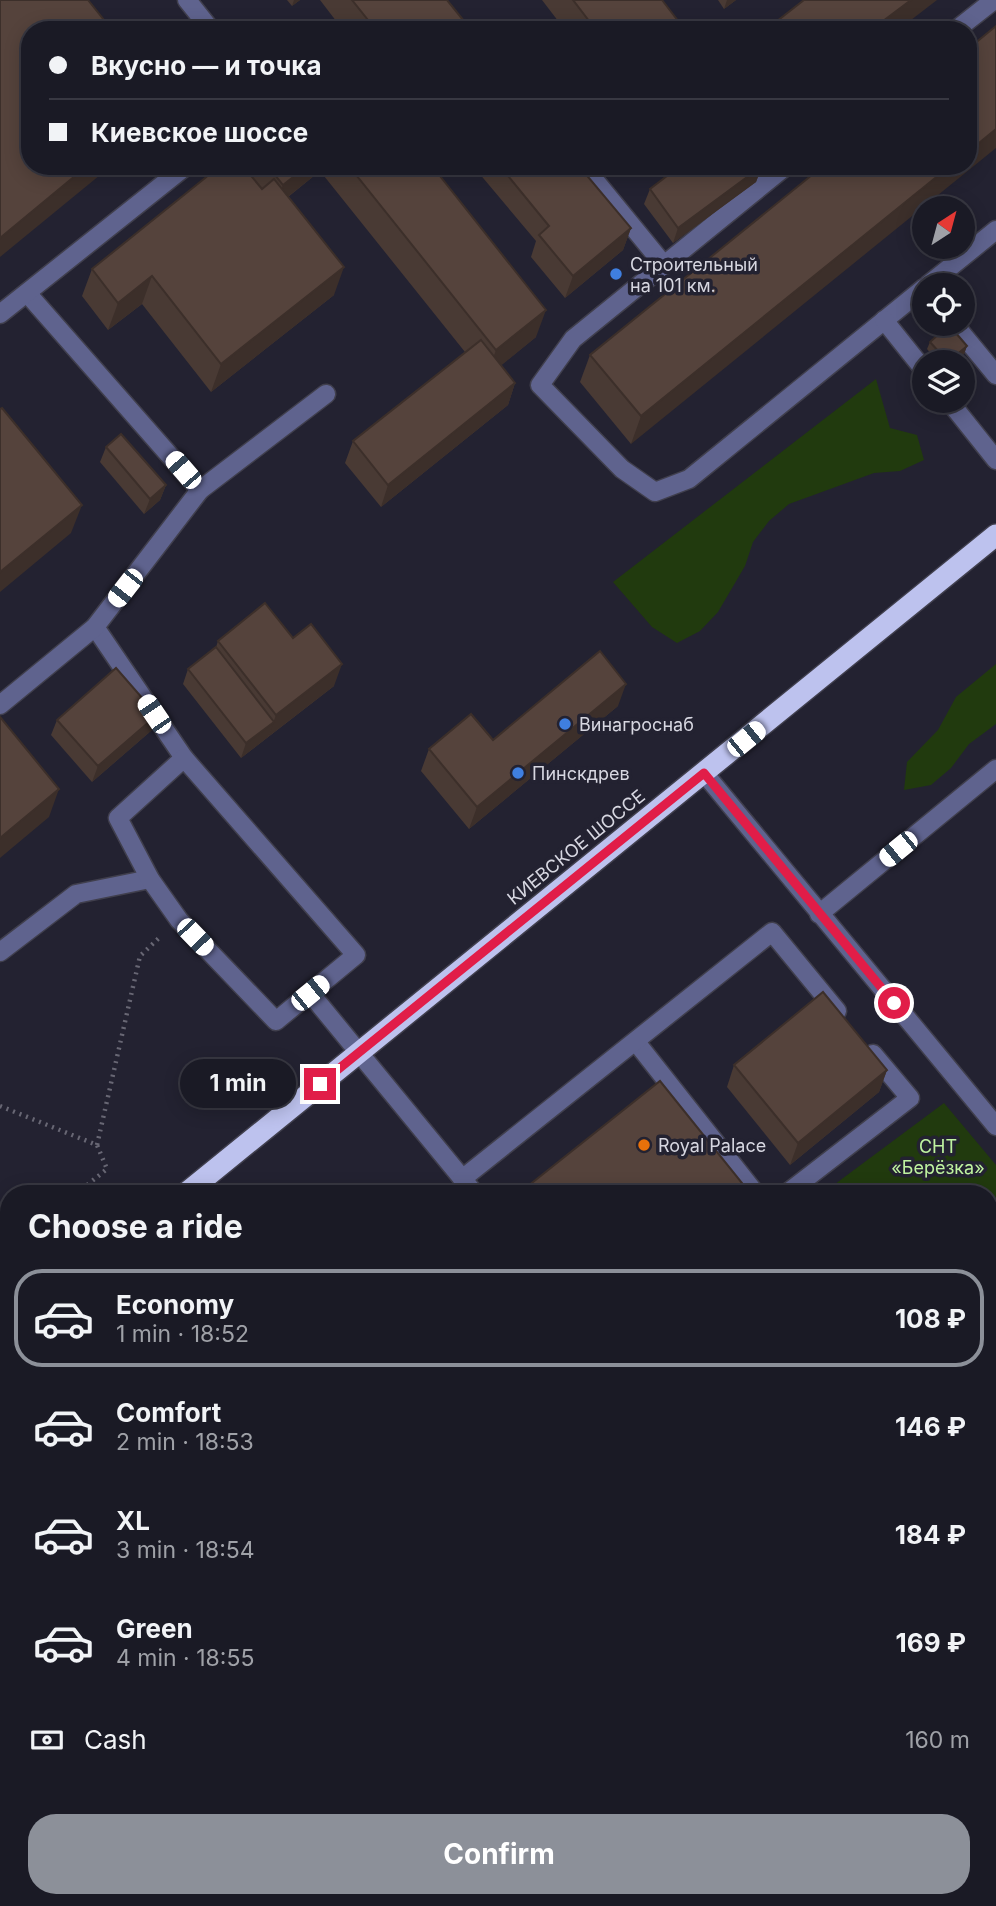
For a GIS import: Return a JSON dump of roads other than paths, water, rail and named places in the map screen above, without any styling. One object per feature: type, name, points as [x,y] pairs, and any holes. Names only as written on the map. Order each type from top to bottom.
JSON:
[{"type":"highway","name":"КИЕВСКОЕ ШОССЕ","points":[[196,1185],[996,535]]},
{"type":"street","points":[[187,0],[204,21]]},
{"type":"street","points":[[967,21],[994,0]]},
{"type":"street","points":[[0,314],[175,175]]},
{"type":"street","points":[[590,175],[664,265]]},
{"type":"street","points":[[770,175],[573,339],[540,385],[622,469],[655,492],[690,479],[912,298]]},
{"type":"street","points":[[943,273],[996,230]]},
{"type":"street","points":[[27,293],[200,490]]},
{"type":"street","points":[[884,320],[912,355]]},
{"type":"street","points":[[964,336],[996,375]]},
{"type":"street","points":[[0,705],[95,627],[200,490],[326,394]]},
{"type":"street","points":[[958,413],[996,460]]},
{"type":"street","points":[[95,627],[184,758],[356,955],[276,1021],[179,920],[150,879],[118,818],[184,758]]},
{"type":"street","points":[[819,914],[996,769]]},
{"type":"street","points":[[704,773],[996,1126]]},
{"type":"street","points":[[0,952],[76,894],[150,879]]},
{"type":"street","points":[[463,1179],[772,932],[847,1023]]},
{"type":"street","points":[[310,993],[468,1185]]},
{"type":"street","points":[[636,1042],[749,1185]]},
{"type":"street","points":[[798,1185],[910,1098],[865,1045]]},
{"type":"place","name":"Строительный на 101 км.","points":[[616,274]]},
{"type":"place","name":"Винагроснаб","points":[[565,724]]},
{"type":"place","name":"Пинскдрев","points":[[518,773]]},
{"type":"place","name":"Royal Palace","points":[[644,1145]]},
{"type":"park label","name":"СНТ «Берёзка»","points":[[938,1156]]}]
